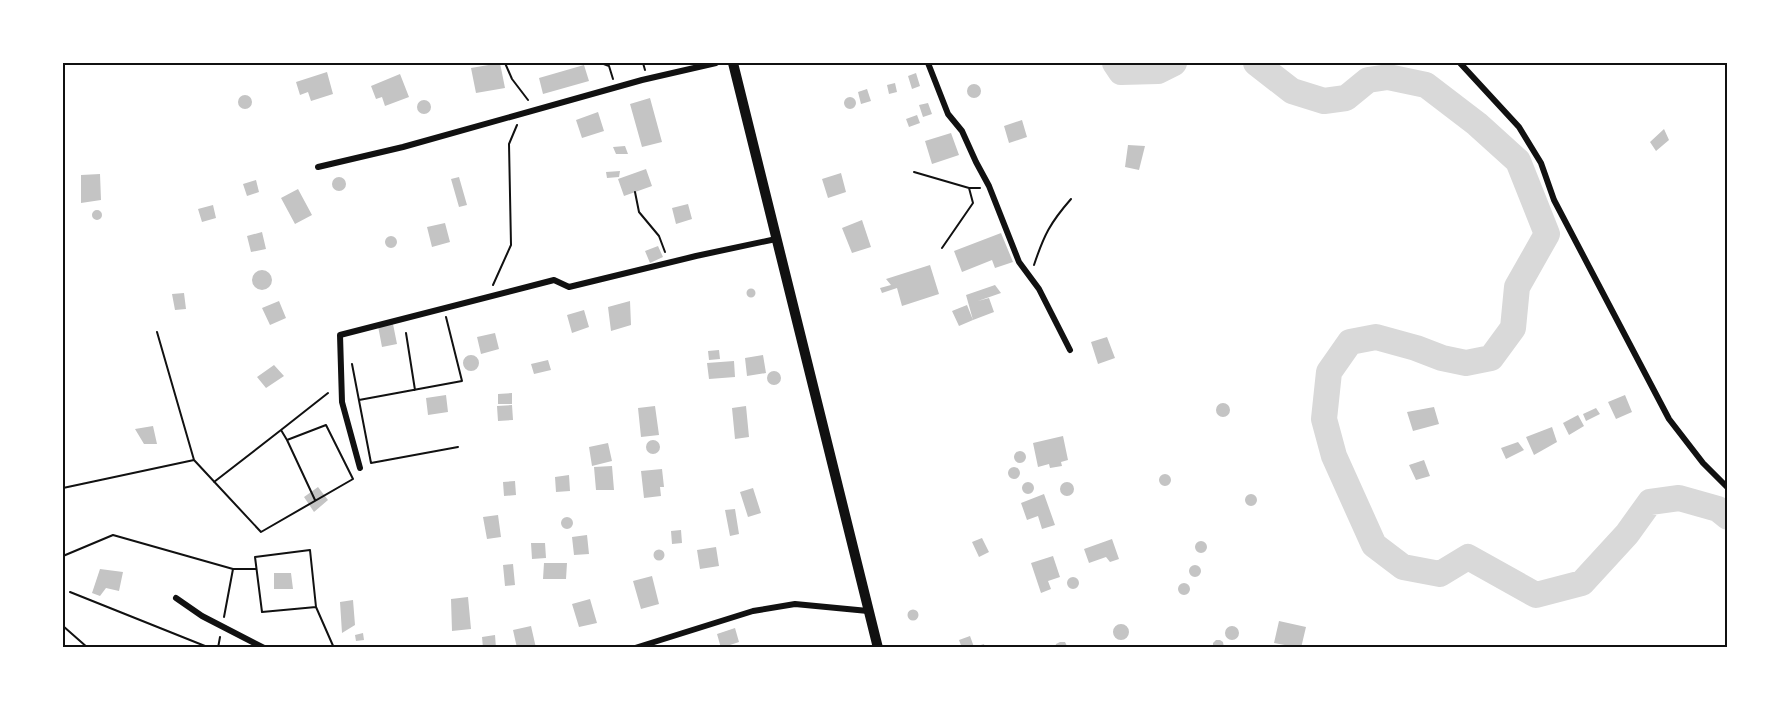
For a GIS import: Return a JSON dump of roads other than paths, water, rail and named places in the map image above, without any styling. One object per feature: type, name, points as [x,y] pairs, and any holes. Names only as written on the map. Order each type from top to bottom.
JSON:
[{"type":"main road","points":[[733,63],[878,648]]},
{"type":"street","points":[[318,167],[403,147],[616,87],[716,63]]},
{"type":"street","points":[[928,63],[948,114],[962,131],[989,186],[1019,262],[1039,289],[1070,350]]},
{"type":"street","points":[[1460,63],[1519,127],[1541,163],[1554,201],[1669,419],[1703,463],[1728,488]]},
{"type":"street","points":[[360,468],[342,402],[340,335],[554,280],[569,287],[776,239]]},
{"type":"street","points":[[176,598],[202,616],[264,648]]},
{"type":"street","points":[[635,648],[753,611],[795,604],[868,611]]},
{"type":"waterway","points":[[1115,63],[1121,72],[1158,71],[1174,63]]},
{"type":"waterway","points":[[1256,63],[1292,91],[1324,101],[1346,98],[1368,80],[1388,77],[1426,85],[1477,124],[1518,161],[1547,234],[1517,287],[1513,328],[1491,358],[1466,363],[1442,358],[1376,337],[1350,342],[1329,372],[1324,419],[1334,456],[1374,545],[1403,567],[1440,574],[1468,557],[1536,595],[1582,583],[1627,534],[1650,502],[1679,498],[1718,509],[1728,517]]}]
